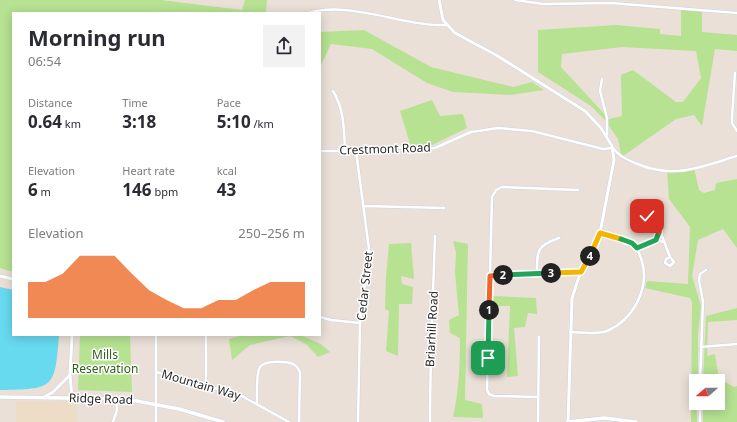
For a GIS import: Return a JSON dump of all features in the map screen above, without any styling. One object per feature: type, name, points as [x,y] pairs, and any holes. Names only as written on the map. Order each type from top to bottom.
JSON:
[{"type":"main road","name":"Ridge Road","points":[[0,397],[116,398],[156,404],[224,422]]},
{"type":"main road","points":[[568,422],[604,418],[636,422]]},
{"type":"street","points":[[439,0],[441,15],[446,25],[460,37],[496,55],[584,111],[607,136],[613,148],[620,157],[662,172],[682,172],[737,156]]},
{"type":"street","points":[[514,0],[543,4],[611,3],[737,13]]},
{"type":"street","points":[[310,12],[318,9],[340,8],[446,25]]},
{"type":"street","points":[[735,73],[732,123],[737,131]]},
{"type":"street","points":[[602,79],[600,91],[607,118],[607,136]]},
{"type":"street","points":[[333,91],[340,102],[344,124],[345,150]]},
{"type":"street","name":"Crestmont Road","points":[[321,151],[356,151],[396,147],[421,150],[435,148],[471,132],[498,128],[532,131],[603,149],[613,148]]},
{"type":"street","points":[[568,422],[572,298],[581,272],[590,257],[600,233],[614,160],[613,148]]},
{"type":"street","name":"Cedar Street","points":[[356,151],[369,254],[360,322],[358,422]]},
{"type":"street","points":[[538,397],[494,396],[488,391],[492,197],[496,190],[502,187],[578,190]]},
{"type":"street","points":[[364,206],[444,208]]},
{"type":"street","points":[[647,216],[643,219],[640,218],[638,212],[641,208],[645,209],[648,213],[647,216],[660,231],[670,257]]},
{"type":"street","points":[[656,240],[660,231]]},
{"type":"street","points":[[570,332],[604,332],[632,312],[637,304],[645,272],[637,248],[632,243],[600,233]]},
{"type":"street","name":"Briarhill Road","points":[[430,422],[430,369],[435,236]]},
{"type":"street","points":[[537,274],[537,256],[540,249],[546,243],[559,238]]},
{"type":"street","points":[[637,248],[656,240],[664,242]]},
{"type":"street","points":[[700,374],[703,302],[699,280],[700,274],[706,270]]},
{"type":"street","points":[[490,276],[581,272]]},
{"type":"street","points":[[0,276],[12,279]]},
{"type":"street","points":[[321,317],[331,320],[360,322]]},
{"type":"street","points":[[72,336],[70,375],[72,398]]},
{"type":"street","points":[[156,336],[156,422]]},
{"type":"street","points":[[206,336],[206,385]]},
{"type":"street","points":[[538,422],[539,337]]},
{"type":"street","points":[[701,348],[737,344]]},
{"type":"street","points":[[257,404],[259,371],[261,366],[268,363],[294,364],[300,374],[299,422]]},
{"type":"street","name":"Mountain Way","points":[[156,372],[240,395],[289,422]]},
{"type":"street","points":[[43,398],[53,392],[70,375]]},
{"type":"street","points":[[113,422],[117,410],[116,398]]},
{"type":"street","points":[[700,410],[700,422]]},
{"type":"shaded area","points":[[16,401],[77,402],[77,422],[16,422]]},
{"type":"green space","points":[[0,0],[161,0],[242,10],[245,0],[267,0],[266,12],[12,12],[12,272],[0,268]]},
{"type":"green space","points":[[681,8],[702,10],[702,32],[737,35],[737,51],[715,49],[702,126],[694,115],[676,119],[623,156],[621,154],[618,139],[605,120],[591,106],[538,72],[538,30],[616,25],[660,29],[660,34],[681,36]],"holes":[[[622,47],[696,51],[701,78],[683,102],[676,102],[633,70],[621,75],[622,116],[609,119],[561,67],[562,54]]]},
{"type":"green space","points":[[364,30],[431,67],[513,87],[532,82],[544,90],[510,95],[453,92],[427,83],[372,49],[331,44],[321,65],[321,32]]},
{"type":"green space","points":[[432,100],[440,116],[463,114],[467,128],[428,147],[411,147],[400,111]]},
{"type":"green space","points":[[694,168],[699,190],[704,193],[715,190],[716,183],[737,179],[737,248],[723,229],[698,240],[692,276],[701,306],[698,335],[698,374],[691,374],[692,302],[690,298],[645,288],[647,281],[688,284],[690,227],[669,199],[667,171]]},
{"type":"green space","points":[[453,241],[468,244],[465,400],[482,404],[483,418],[453,417],[459,378],[460,338],[450,333],[449,320],[459,315],[455,273],[456,253]]},
{"type":"green space","points":[[411,243],[414,279],[401,276],[402,284],[413,287],[412,304],[399,304],[398,356],[386,351],[389,311],[385,309],[389,244]]},
{"type":"green space","points":[[492,296],[536,298],[537,314],[528,313],[525,327],[514,328],[518,376],[507,377],[510,306],[493,306]]},
{"type":"green space","points":[[737,308],[737,320],[708,322],[707,356],[715,354],[718,374],[703,374],[706,316]]},
{"type":"green space","name":"Mills Reservation","points":[[80,336],[130,336],[132,392],[78,390]]},
{"type":"green space","points":[[240,336],[290,336],[250,345],[232,360],[229,339]]},
{"type":"green space","points":[[290,336],[302,336],[321,344],[330,352],[318,357],[306,344]]},
{"type":"green space","points":[[725,382],[734,387],[737,386],[737,422],[703,422],[703,410],[725,410]]},
{"type":"green space","points":[[691,410],[697,410],[697,422],[691,422]]},
{"type":"water","points":[[0,287],[12,290],[12,336],[59,336],[56,366],[53,376],[48,382],[31,389],[0,390]]},
{"type":"route","points":[[488,358],[490,276],[581,272],[590,257],[600,233],[632,243],[637,248],[656,240],[660,231],[647,216]]}]
